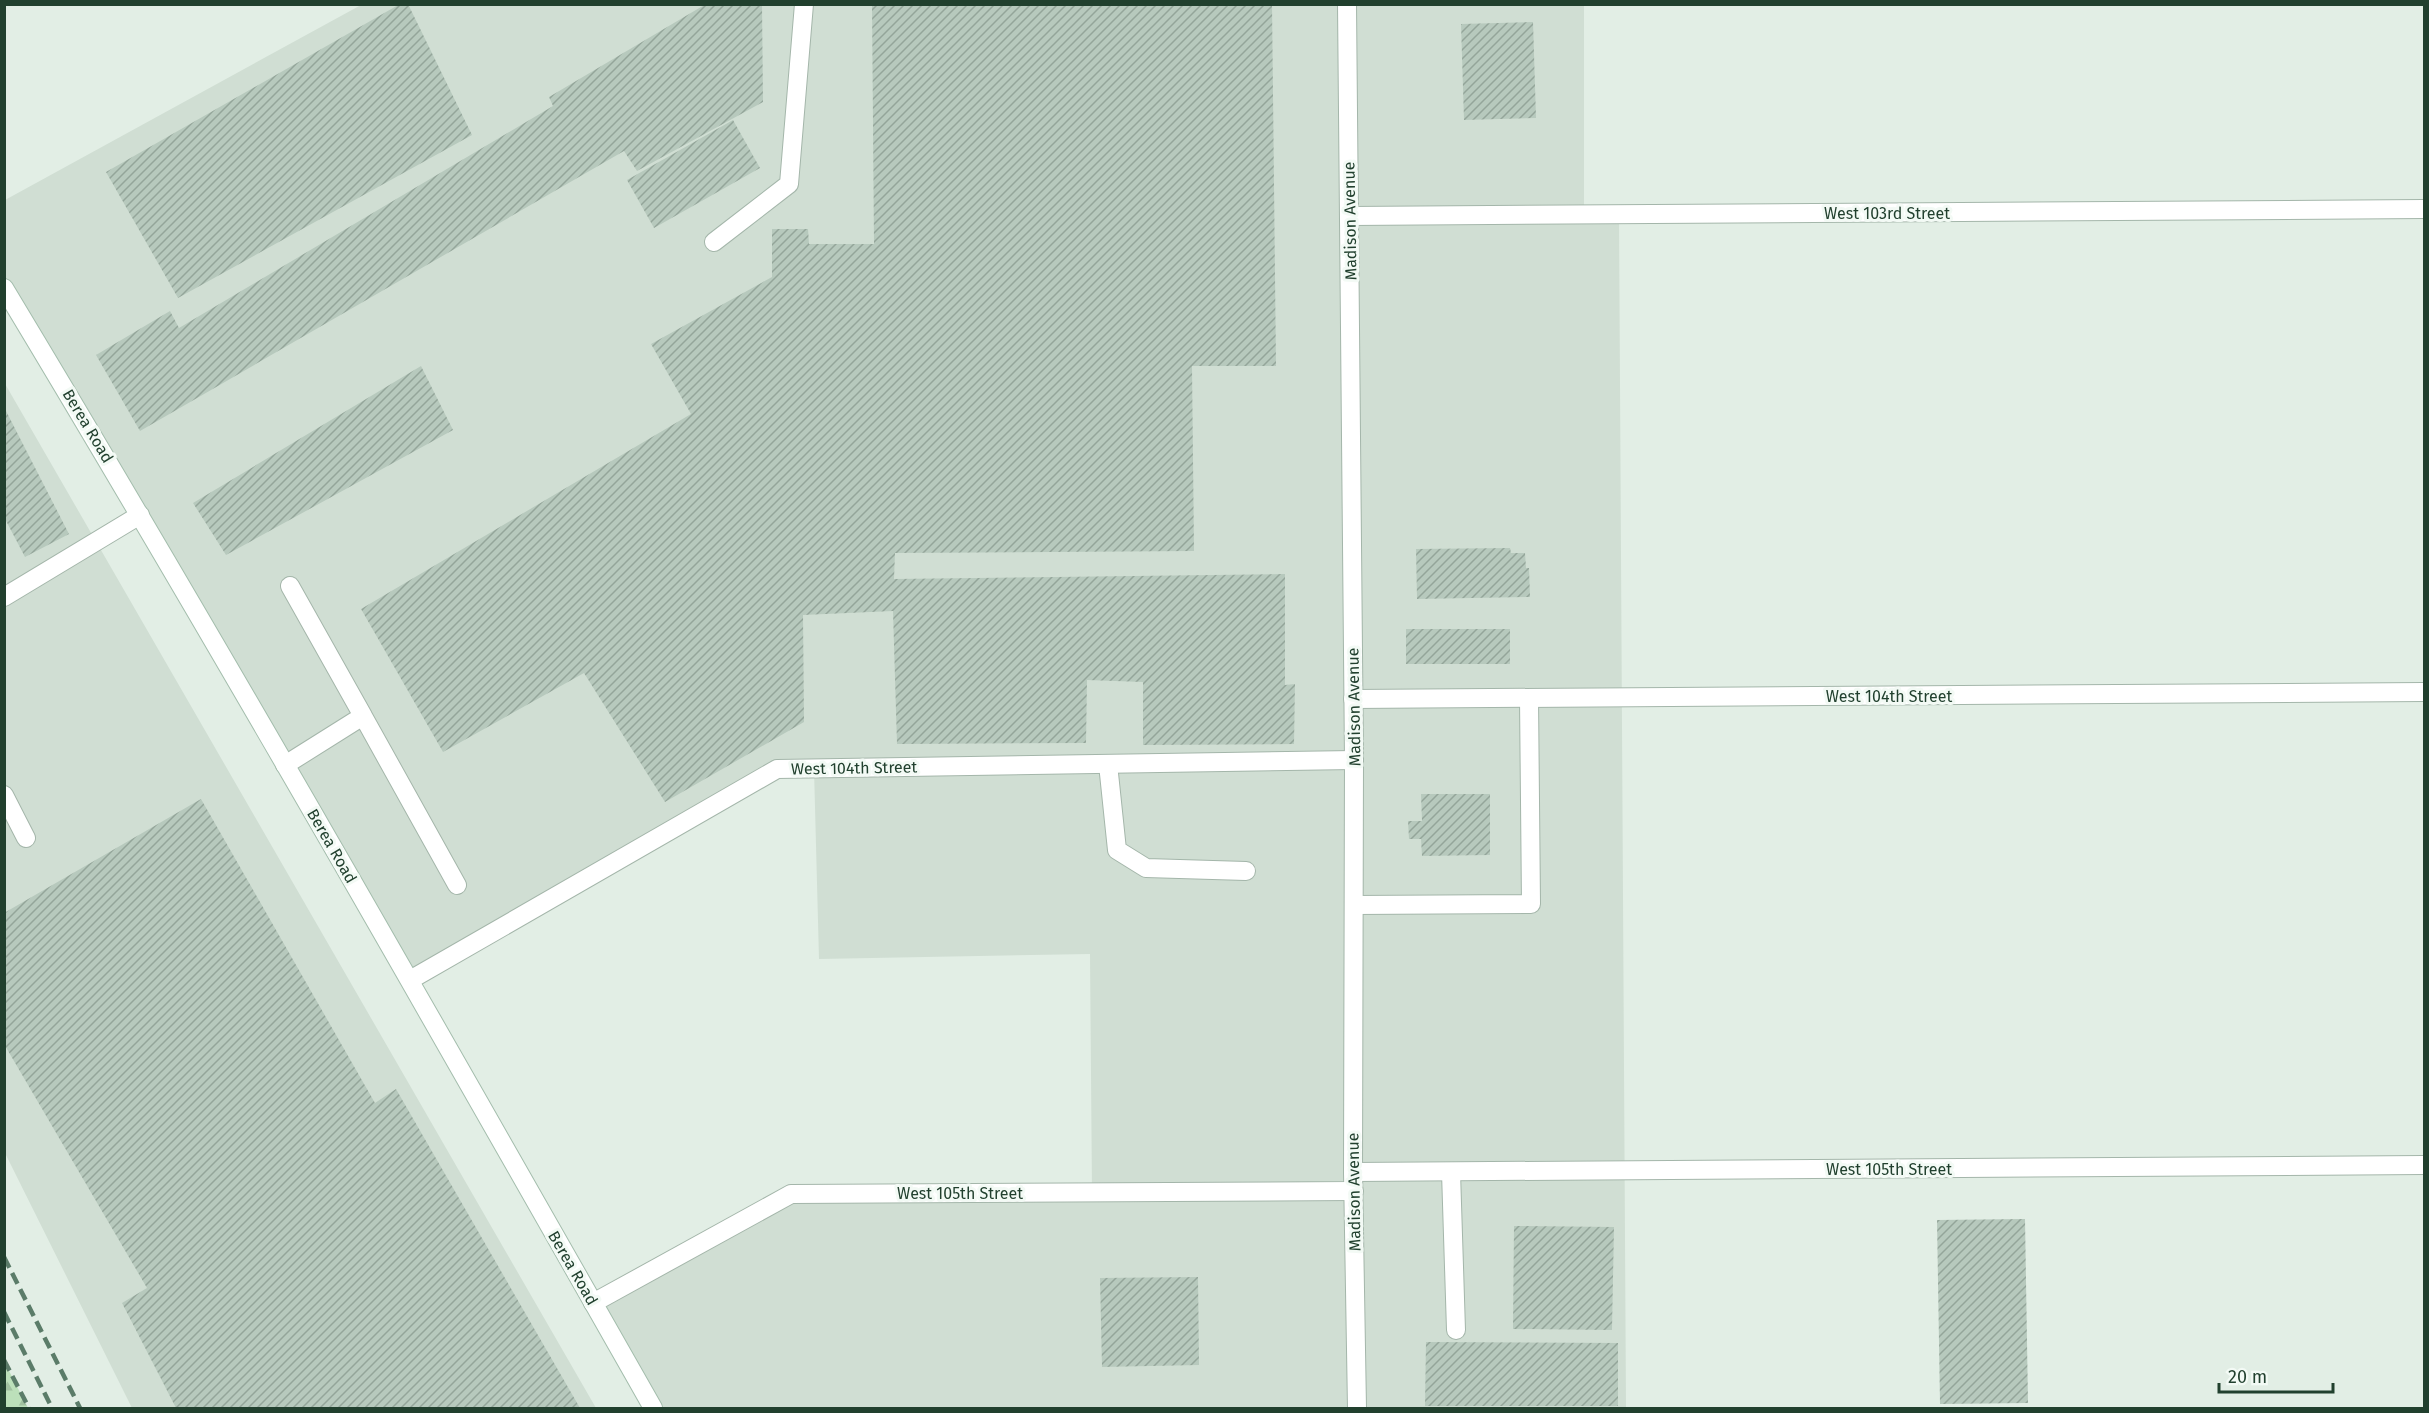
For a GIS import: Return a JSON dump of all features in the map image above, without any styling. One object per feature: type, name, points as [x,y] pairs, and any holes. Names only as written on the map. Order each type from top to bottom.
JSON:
[{"type":"street","points":[[714,242],[789,184],[804,4]]},
{"type":"street","name":"Madison Avenue","points":[[1347,4],[1354,760],[1353,1172],[1357,1408]]},
{"type":"street","name":"West 103rd Street","points":[[1350,216],[2424,209]]},
{"type":"street","name":"Berea Road","points":[[4,288],[140,515],[410,980],[653,1408]]},
{"type":"street","points":[[4,597],[140,515]]},
{"type":"street","points":[[290,586],[457,885]]},
{"type":"street","name":"West 104th Street","points":[[1353,699],[2424,692]]},
{"type":"street","points":[[1354,905],[1531,904],[1529,698]]},
{"type":"street","points":[[285,765],[363,716]]},
{"type":"street","name":"West 104th Street","points":[[410,980],[777,769],[1354,760]]},
{"type":"street","points":[[1108,764],[1117,850],[1146,868],[1246,871]]},
{"type":"street","points":[[4,795],[26,838]]},
{"type":"street","name":"West 105th Street","points":[[1353,1172],[2424,1165]]},
{"type":"street","points":[[1451,1172],[1456,1330]]},
{"type":"street","name":"West 105th Street","points":[[593,1303],[791,1194],[1354,1191]]},
{"type":"shaded area","points":[[361,5],[1584,5],[1584,214],[1619,214],[1626,1408],[653,1408],[593,1303],[791,1194],[1092,1192],[1090,954],[819,959],[814,769],[777,769],[410,980],[5,288],[5,200]]},
{"type":"shaded area","points":[[4,382],[596,1408],[132,1408],[5,1153]]},
{"type":"green space","points":[[5,1363],[28,1408],[5,1408]]},
{"type":"building","points":[[400,4],[408,4],[472,135],[178,298],[106,172]]},
{"type":"building","points":[[706,4],[762,4],[763,102],[637,171],[624,151],[140,431],[96,355],[170,311],[179,328],[553,106],[549,97]]},
{"type":"building","points":[[872,4],[1272,4],[1276,366],[1192,366],[1194,551],[895,553],[894,579],[1285,574],[1285,685],[1295,684],[1294,744],[1143,745],[1143,682],[1087,680],[1086,743],[897,744],[893,611],[803,615],[804,722],[665,802],[584,673],[443,752],[361,609],[691,414],[651,344],[772,277],[772,229],[808,229],[809,244],[874,244]]},
{"type":"building","points":[[1533,22],[1536,118],[1464,120],[1461,24]]},
{"type":"building","points":[[733,120],[760,168],[654,228],[627,180]]},
{"type":"building","points":[[421,366],[453,430],[226,555],[193,503]]},
{"type":"building","points":[[4,407],[69,534],[25,557],[4,517]]},
{"type":"building","points":[[1510,548],[1511,553],[1525,553],[1526,568],[1529,568],[1530,597],[1417,599],[1416,549]]},
{"type":"building","points":[[1406,629],[1510,629],[1510,664],[1406,664]]},
{"type":"building","points":[[1421,794],[1490,794],[1490,855],[1422,856],[1421,839],[1409,839],[1408,821],[1422,821]]},
{"type":"building","points":[[201,799],[375,1103],[396,1089],[580,1408],[176,1408],[122,1303],[147,1288],[4,1044],[4,913]]},
{"type":"building","points":[[2025,1219],[2028,1403],[1940,1404],[1937,1220]]},
{"type":"building","points":[[1514,1226],[1614,1227],[1612,1330],[1513,1329]]},
{"type":"building","points":[[1198,1277],[1199,1365],[1102,1367],[1100,1278]]},
{"type":"building","points":[[1426,1342],[1618,1343],[1618,1406],[1425,1406]]},
{"type":"railway","points":[[4,1257],[80,1408]]},
{"type":"railway","points":[[4,1312],[52,1408]]},
{"type":"railway","points":[[4,1360],[29,1408]]}]
